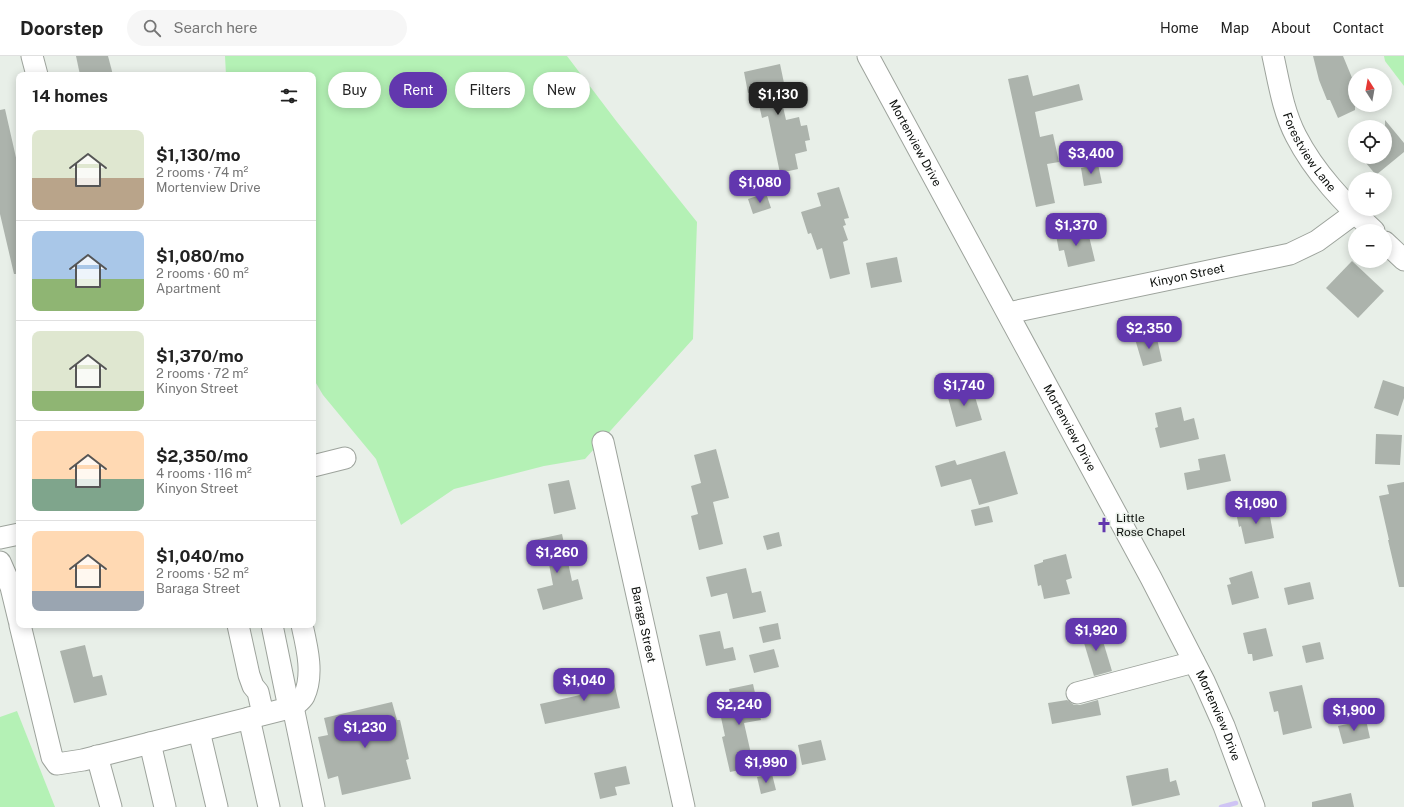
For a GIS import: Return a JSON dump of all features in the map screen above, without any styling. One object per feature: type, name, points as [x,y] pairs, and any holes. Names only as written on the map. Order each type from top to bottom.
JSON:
[{"type":"street","points":[[32,56],[35,72]]},
{"type":"street","name":"Mortenview Drive","points":[[868,56],[1136,549],[1204,682],[1224,726],[1254,807]]},
{"type":"street","name":"Forestview Lane","points":[[1273,56],[1283,102],[1296,135],[1319,173],[1348,205]]},
{"type":"street","name":"Kinyon Street","points":[[1008,313],[1290,254],[1317,241],[1351,216]]},
{"type":"street","name":"Forestview Lane","points":[[1358,216],[1367,224]]},
{"type":"street","points":[[1392,249],[1404,260]]},
{"type":"street","name":"Baraga Street","points":[[603,442],[684,807]]},
{"type":"street","points":[[316,465],[345,458]]},
{"type":"street","points":[[0,538],[16,535]]},
{"type":"street","points":[[0,562],[11,587],[16,608]]},
{"type":"street","points":[[21,628],[52,756],[57,764],[97,756],[291,707],[303,697],[309,680],[308,653],[303,628]]},
{"type":"street","points":[[239,628],[249,675],[253,686],[258,692],[256,716],[269,807]]},
{"type":"street","points":[[273,628],[314,807]]},
{"type":"street","points":[[1076,693],[1194,662]]},
{"type":"street","points":[[199,730],[217,807]]},
{"type":"street","points":[[150,743],[165,807]]},
{"type":"street","points":[[97,756],[111,807]]},
{"type":"green space","points":[[225,56],[567,56],[579,72],[533,72],[533,108],[590,108],[590,86],[697,222],[693,339],[585,459],[544,466],[454,489],[401,525],[376,459],[323,395],[316,383],[316,72],[226,72]]},
{"type":"green space","points":[[1384,56],[1404,56],[1404,86],[1392,70],[1392,68],[1385,61]]},
{"type":"green space","points":[[17,711],[55,807],[0,807],[0,717]]},
{"type":"building","points":[[76,56],[108,56],[112,72],[79,72]]},
{"type":"building","points":[[1313,56],[1343,56],[1348,68],[1348,112],[1351,112],[1338,118],[1330,100],[1327,100],[1319,80]]},
{"type":"building","points":[[780,64],[784,83],[778,84],[786,120],[799,117],[801,126],[807,125],[810,140],[805,141],[807,151],[795,154],[798,169],[780,173],[768,116],[762,118],[756,91],[748,93],[744,72]]},
{"type":"building","points":[[1028,75],[1033,96],[1079,84],[1083,100],[1035,112],[1040,137],[1053,134],[1059,162],[1047,164],[1055,203],[1036,207],[1008,79]]},
{"type":"building","points":[[5,109],[16,158],[16,274],[14,274],[0,214],[0,110]]},
{"type":"building","points":[[1392,128],[1404,143],[1404,152],[1392,162]]},
{"type":"building","points":[[1098,164],[1102,183],[1084,186],[1081,168]]},
{"type":"building","points":[[1367,164],[1389,164],[1380,172],[1374,172]]},
{"type":"building","points":[[839,187],[849,218],[844,219],[846,225],[843,226],[848,240],[843,242],[850,274],[830,279],[822,248],[817,250],[811,233],[808,234],[801,212],[821,206],[817,193]]},
{"type":"building","points":[[766,193],[771,208],[753,214],[748,199]]},
{"type":"building","points":[[1087,228],[1095,261],[1068,267],[1064,250],[1059,251],[1056,235]]},
{"type":"building","points":[[897,257],[902,282],[871,288],[866,263]]},
{"type":"building","points":[[1348,265],[1348,268],[1359,268],[1384,291],[1358,318],[1326,288]]},
{"type":"building","points":[[1156,334],[1162,361],[1143,366],[1135,339]]},
{"type":"building","points":[[1383,380],[1404,387],[1404,398],[1398,416],[1374,408]]},
{"type":"building","points":[[972,387],[982,420],[956,427],[947,394]]},
{"type":"building","points":[[1181,407],[1184,421],[1194,418],[1199,439],[1160,448],[1155,428],[1158,427],[1155,413]]},
{"type":"building","points":[[1376,434],[1402,435],[1400,465],[1375,464]]},
{"type":"building","points":[[716,449],[729,498],[713,502],[723,544],[699,550],[691,516],[698,514],[691,486],[701,483],[694,455]]},
{"type":"building","points":[[1005,451],[1018,494],[979,505],[971,479],[941,487],[935,466],[955,460],[957,465]]},
{"type":"building","points":[[1225,454],[1231,481],[1187,490],[1184,473],[1200,470],[1198,459]]},
{"type":"building","points":[[569,480],[576,509],[554,514],[548,484]]},
{"type":"building","points":[[1404,482],[1404,587],[1399,587],[1379,496],[1389,494],[1387,485]]},
{"type":"building","points":[[989,506],[993,522],[975,526],[971,510]]},
{"type":"building","points":[[1268,506],[1274,538],[1245,544],[1236,512]]},
{"type":"building","points":[[779,532],[782,546],[767,550],[763,536]]},
{"type":"building","points":[[562,534],[572,581],[578,579],[583,599],[543,610],[537,589],[553,585],[548,559],[538,561],[534,540]]},
{"type":"building","points":[[1066,554],[1072,578],[1066,580],[1070,594],[1044,599],[1041,585],[1038,586],[1034,565],[1043,562],[1043,560]]},
{"type":"building","points":[[746,568],[752,593],[761,591],[766,612],[733,619],[727,593],[711,597],[706,577]]},
{"type":"building","points":[[1252,571],[1259,598],[1232,605],[1227,585],[1231,584],[1229,578]]},
{"type":"building","points":[[1310,582],[1314,599],[1288,605],[1284,588]]},
{"type":"building","points":[[778,623],[781,639],[763,643],[759,627]]},
{"type":"building","points":[[1099,628],[1112,671],[1094,676],[1081,633]]},
{"type":"building","points":[[1266,628],[1273,656],[1253,661],[1252,654],[1248,654],[1243,633]]},
{"type":"building","points":[[720,631],[724,649],[733,647],[736,660],[706,666],[699,635]]},
{"type":"building","points":[[1320,642],[1324,659],[1306,663],[1302,646]]},
{"type":"building","points":[[85,645],[93,677],[102,675],[107,695],[74,703],[60,651]]},
{"type":"building","points":[[774,649],[779,667],[754,673],[749,655]]},
{"type":"building","points":[[612,674],[620,708],[545,724],[540,704],[589,693],[586,680]]},
{"type":"building","points":[[753,684],[761,720],[744,723],[754,767],[730,772],[722,737],[725,736],[719,708],[725,707],[724,702],[732,701],[729,689]]},
{"type":"building","points":[[1302,685],[1312,728],[1283,735],[1278,711],[1274,712],[1269,692]]},
{"type":"building","points":[[1067,700],[1074,705],[1080,705],[1098,700],[1101,715],[1052,724],[1048,703]]},
{"type":"building","points":[[392,702],[397,720],[400,720],[409,759],[406,760],[411,779],[342,795],[338,776],[328,779],[318,737],[328,735],[324,718]]},
{"type":"building","points":[[1366,720],[1370,738],[1343,744],[1338,726]]},
{"type":"building","points":[[821,740],[826,760],[802,765],[798,745]]},
{"type":"building","points":[[626,766],[630,784],[615,787],[617,795],[600,799],[594,773]]},
{"type":"building","points":[[1168,768],[1170,782],[1176,780],[1180,795],[1132,806],[1126,776]]},
{"type":"building","points":[[772,774],[776,790],[761,794],[757,777]]},
{"type":"building","points":[[1351,793],[1354,807],[1312,807],[1312,802]]},
{"type":"waterway","points":[[1221,807],[1236,803]]},
{"type":"place","name":"Little Rose Chapel","points":[[1104,525]]}]
